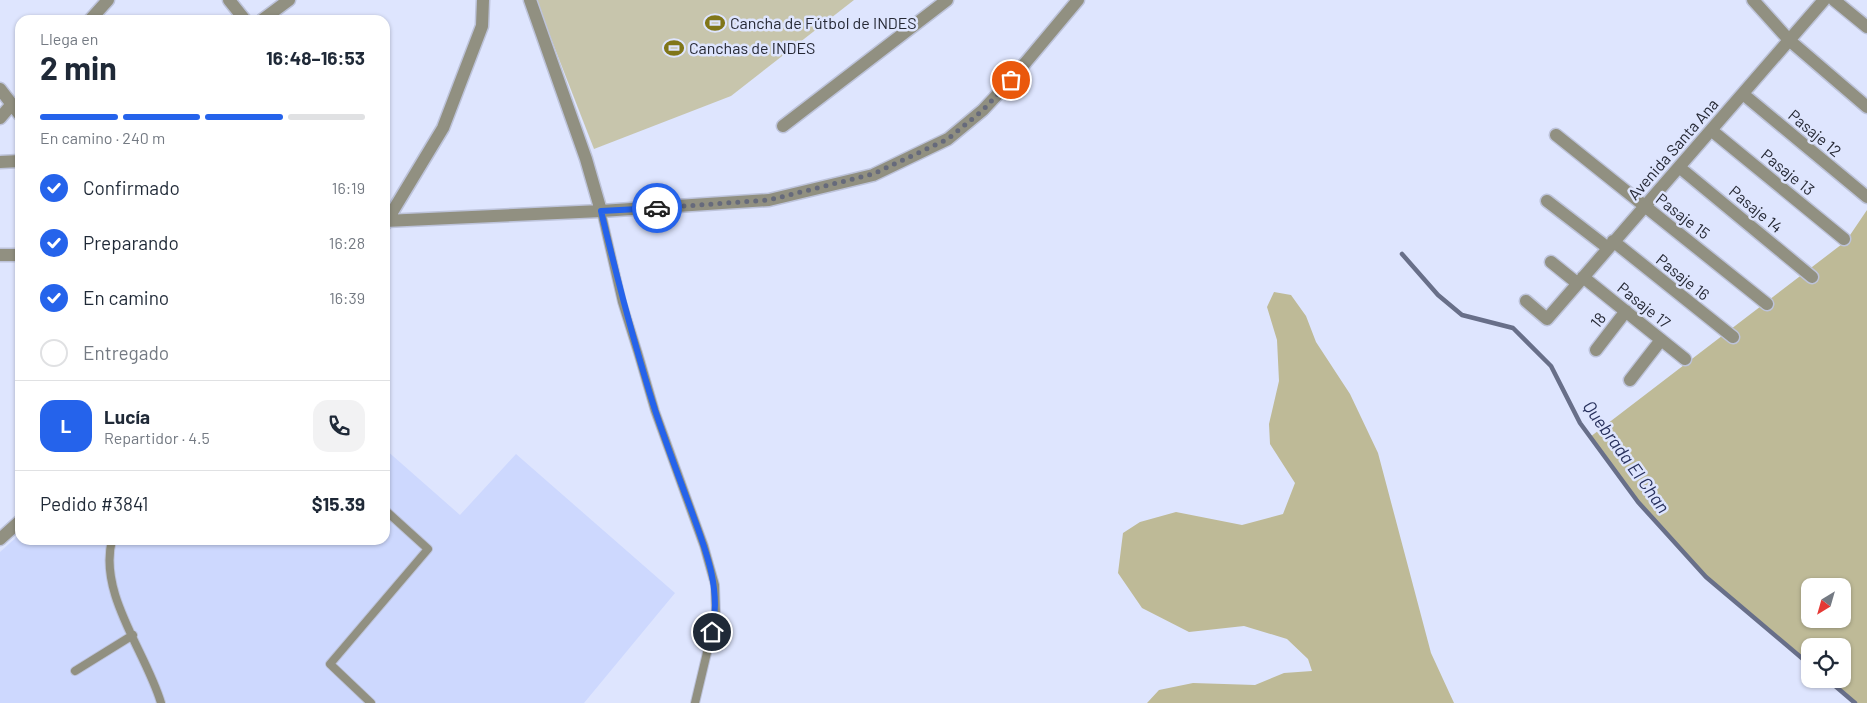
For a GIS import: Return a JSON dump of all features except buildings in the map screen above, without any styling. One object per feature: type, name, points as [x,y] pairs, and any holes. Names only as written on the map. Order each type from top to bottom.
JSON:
[{"type":"street","points":[[94,15],[108,0]]},
{"type":"street","points":[[229,0],[241,15]]},
{"type":"street","points":[[268,15],[288,0]]},
{"type":"street","points":[[390,214],[443,128],[482,26],[483,0]]},
{"type":"street","points":[[530,0],[586,159],[601,211]]},
{"type":"street","points":[[783,126],[947,0]]},
{"type":"street","points":[[390,222],[769,200],[873,174],[948,139],[983,110],[1011,80],[1078,0]]},
{"type":"street","points":[[1753,0],[1789,40],[1867,107]]},
{"type":"street","name":"Avenida Santa Ana","points":[[1526,301],[1547,319],[1824,0]]},
{"type":"street","points":[[1834,0],[1867,27]]},
{"type":"street","points":[[0,89],[15,108]]},
{"type":"street","name":"Pasaje 12","points":[[1742,94],[1867,197]]},
{"type":"street","points":[[0,118],[15,110]]},
{"type":"street","name":"Pasaje 13","points":[[1711,130],[1844,239]]},
{"type":"street","name":"Pasaje 15","points":[[1556,135],[1767,304]]},
{"type":"street","points":[[0,162],[15,161]]},
{"type":"street","name":"Pasaje 14","points":[[1679,166],[1812,277]]},
{"type":"street","name":"Pasaje 16","points":[[1547,201],[1611,244],[1733,337]]},
{"type":"street","points":[[0,255],[15,255]]},
{"type":"street","name":"Pasaje 17","points":[[1551,262],[1626,311],[1685,359]]},
{"type":"street","name":"18","points":[[1596,350],[1626,311]]},
{"type":"street","points":[[1630,380],[1661,340]]},
{"type":"street","points":[[0,539],[15,526]]},
{"type":"lane","points":[[601,211],[638,354],[655,411],[704,546],[715,585],[716,616],[694,703]]},
{"type":"lane","points":[[371,703],[330,664],[428,549],[390,515]]},
{"type":"lane","points":[[111,545],[111,585],[160,703]]},
{"type":"lane","points":[[75,671],[133,635]]},
{"type":"shaded area","name":"Canchas de INDES","points":[[536,0],[854,0],[731,96],[594,149]]},
{"type":"shaded area","points":[[1867,210],[1867,703],[1855,703],[1838,688],[1851,688],[1851,638],[1801,638],[1801,657],[1706,577],[1638,502],[1590,437],[1846,241]]},
{"type":"shaded area","points":[[1274,292],[1291,295],[1306,316],[1316,342],[1350,394],[1378,453],[1431,653],[1454,703],[1147,703],[1159,690],[1193,683],[1255,685],[1284,673],[1312,671],[1308,659],[1287,639],[1244,626],[1189,632],[1142,608],[1118,573],[1123,533],[1140,522],[1176,512],[1242,525],[1283,514],[1295,483],[1270,444],[1269,424],[1279,381],[1277,340],[1267,307]]},
{"type":"shaded area","points":[[390,453],[460,515],[516,454],[675,593],[584,703],[0,703],[0,552],[15,538],[15,545],[390,545]]},
{"type":"waterway","name":"Quebrada El Chan","points":[[1402,254],[1438,295],[1462,315],[1513,328],[1551,366],[1580,423],[1638,502],[1706,577],[1801,657]]},
{"type":"waterway","name":"Quebrada El Chan","points":[[1838,688],[1855,703]]},
{"type":"way so far","points":[[657,208],[769,200],[873,174],[948,139],[983,110],[1011,80]]},
{"type":"place","name":"Cancha de Fútbol de INDES","points":[[715,23]]},
{"type":"place","name":"Canchas de INDES","points":[[674,48]]},
{"type":"route","points":[[657,208],[601,211],[622,302],[655,411],[704,546],[715,585],[716,616],[712,632]]}]
